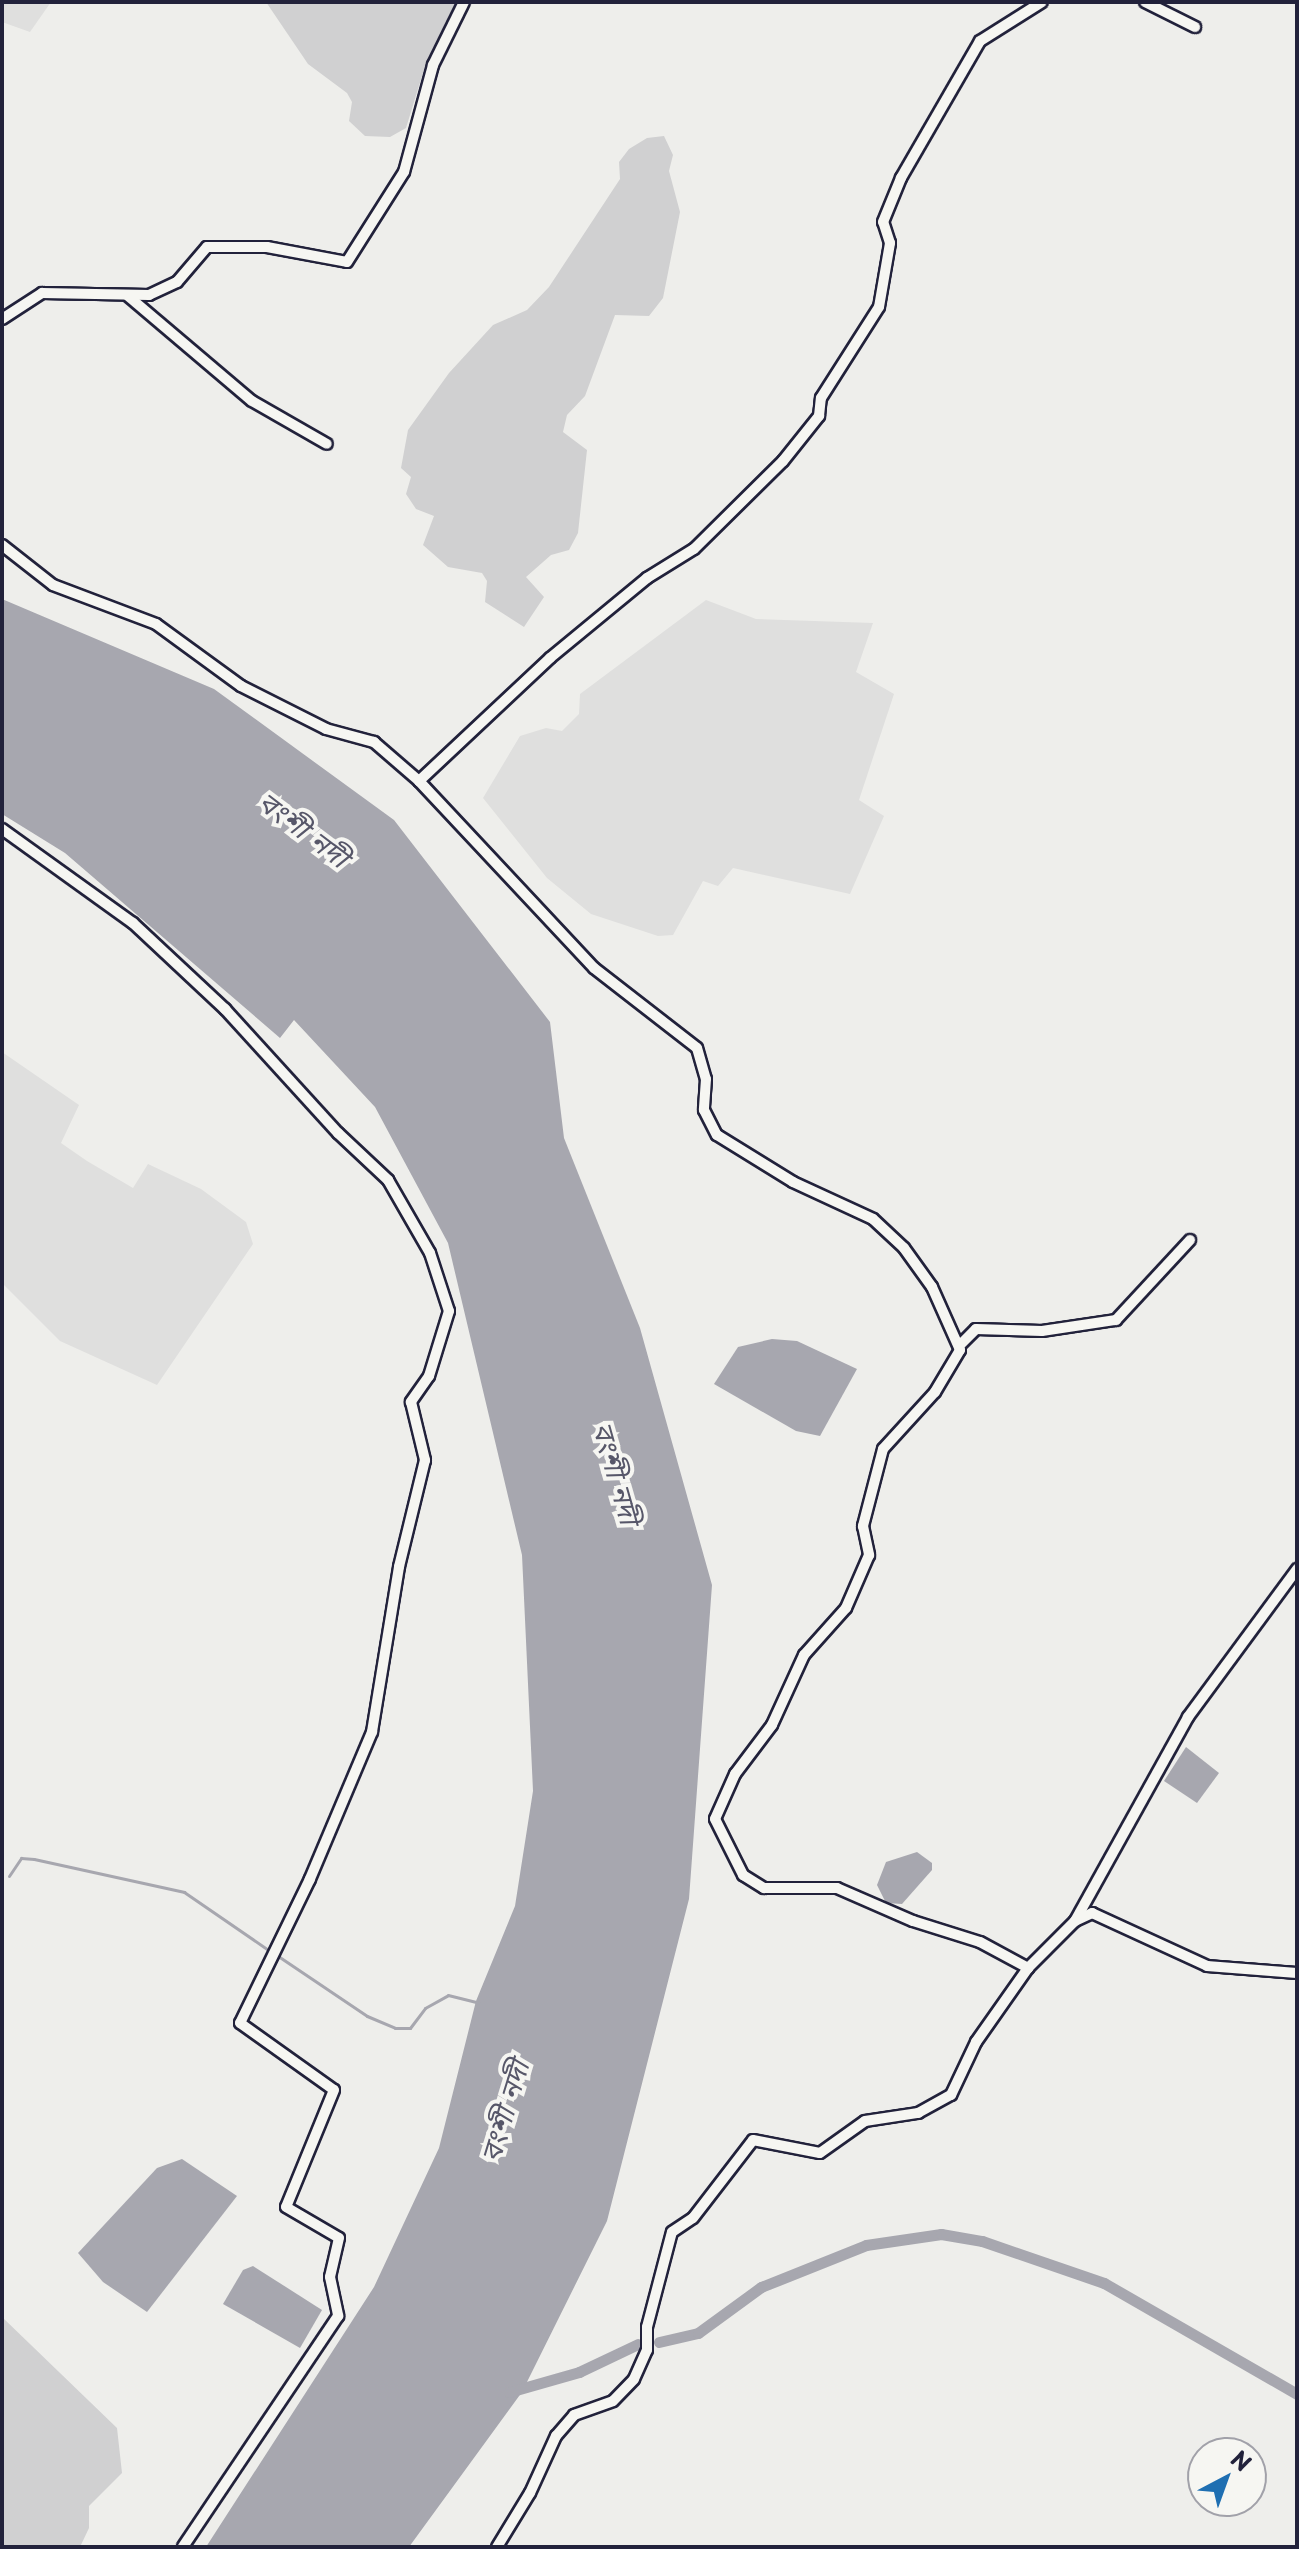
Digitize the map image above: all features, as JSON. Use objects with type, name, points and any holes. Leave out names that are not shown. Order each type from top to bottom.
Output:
[{"type":"street","points":[[2,319],[42,293],[149,295],[177,282],[207,247],[267,247],[347,262],[404,172],[433,65],[464,2]]},
{"type":"street","points":[[419,781],[550,658],[647,578],[694,549],[783,461],[819,416],[821,398],[879,307],[890,243],[883,222],[901,178],[980,41],[1042,2]]},
{"type":"street","points":[[1145,2],[1195,27]]},
{"type":"street","points":[[128,296],[252,401],[327,444]]},
{"type":"street","points":[[2,545],[53,585],[156,624],[241,686],[326,729],[374,742],[419,781],[594,968],[697,1048],[706,1079],[704,1110],[717,1135],[782,1176],[861,1212],[888,1231],[932,1287],[961,1344]]},
{"type":"street","points":[[2,829],[133,923],[225,1009],[338,1133],[388,1180],[430,1253],[449,1311],[429,1376],[411,1402],[425,1460],[399,1567],[372,1732],[333,1828],[240,2023],[334,2090],[286,2207],[339,2238],[330,2277],[338,2316],[287,2400],[183,2547]]},
{"type":"street","points":[[1028,1968],[980,1942],[913,1921],[837,1888],[764,1888],[743,1875],[715,1819],[735,1774],[772,1725],[804,1655],[846,1608],[869,1555],[863,1526],[883,1449],[935,1392],[961,1344],[976,1329],[1042,1331],[1116,1320],[1190,1240]]},
{"type":"street","points":[[497,2547],[530,2493],[556,2436],[574,2415],[613,2401],[634,2379],[647,2350],[647,2327],[672,2232],[693,2218],[746,2146],[753,2140],[820,2153],[865,2121],[918,2113],[951,2095],[976,2042],[1028,1968],[1075,1921],[1188,1717],[1297,1569]]},
{"type":"street","points":[[1075,1921],[1092,1913],[1207,1966],[1297,1973]]},
{"type":"shaded area","points":[[2,2],[51,2],[30,32],[2,22]]},
{"type":"shaded area","points":[[266,2],[456,2],[426,63],[406,128],[390,137],[365,136],[349,121],[352,102],[347,93],[308,64]]},
{"type":"shaded area","points":[[664,136],[673,155],[669,171],[680,212],[663,298],[649,316],[615,315],[585,396],[567,415],[563,432],[587,450],[578,533],[569,550],[551,555],[526,577],[544,597],[524,627],[485,602],[487,581],[482,573],[448,567],[423,545],[434,516],[416,509],[406,494],[411,477],[401,468],[408,430],[449,373],[493,325],[527,310],[549,287],[620,179],[619,162],[629,149],[647,138]]},
{"type":"shaded area","points":[[706,600],[756,619],[873,623],[856,672],[894,694],[859,800],[884,816],[850,894],[733,868],[718,886],[703,881],[673,935],[658,936],[591,914],[547,878],[483,798],[520,736],[546,728],[562,731],[579,714],[580,694]]},
{"type":"shaded area","points":[[2,1052],[79,1105],[61,1143],[133,1188],[148,1164],[201,1189],[246,1222],[253,1244],[157,1385],[60,1341],[2,1283]]},
{"type":"shaded area","points":[[2,2317],[117,2428],[122,2473],[89,2506],[89,2528],[80,2547],[2,2547]]},
{"type":"water","name":"বংশী নদী","points":[[2,599],[214,689],[394,820],[550,1022],[564,1138],[640,1328],[712,1585],[689,1899],[607,2221],[522,2392],[409,2547],[206,2547],[374,2287],[439,2148],[476,2001],[515,1906],[533,1791],[522,1555],[448,1243],[375,1107],[294,1020],[280,1038],[65,853],[2,814]]},
{"type":"water","points":[[772,1339],[797,1341],[857,1369],[820,1436],[796,1431],[714,1384],[738,1347]]},
{"type":"water","points":[[1186,1747],[1219,1773],[1197,1803],[1164,1781]]},
{"type":"water","points":[[917,1852],[932,1863],[932,1870],[902,1904],[886,1903],[877,1885],[886,1862]]},
{"type":"water","points":[[182,2159],[237,2196],[147,2312],[103,2282],[78,2253],[157,2168]]},
{"type":"water","points":[[253,2266],[322,2310],[300,2348],[223,2304],[243,2270]]},
{"type":"waterway","points":[[9,1876],[21,1858],[34,1859],[184,1892],[270,1951]]},
{"type":"waterway","points":[[278,1956],[367,2016],[395,2028],[410,2028],[425,2008],[448,1995],[479,2003]]},
{"type":"waterway","points":[[659,2342],[698,2333],[761,2287],[866,2245],[941,2234],[982,2241],[1104,2283],[1297,2394]]},
{"type":"waterway","points":[[509,2392],[579,2372],[638,2344]]}]
